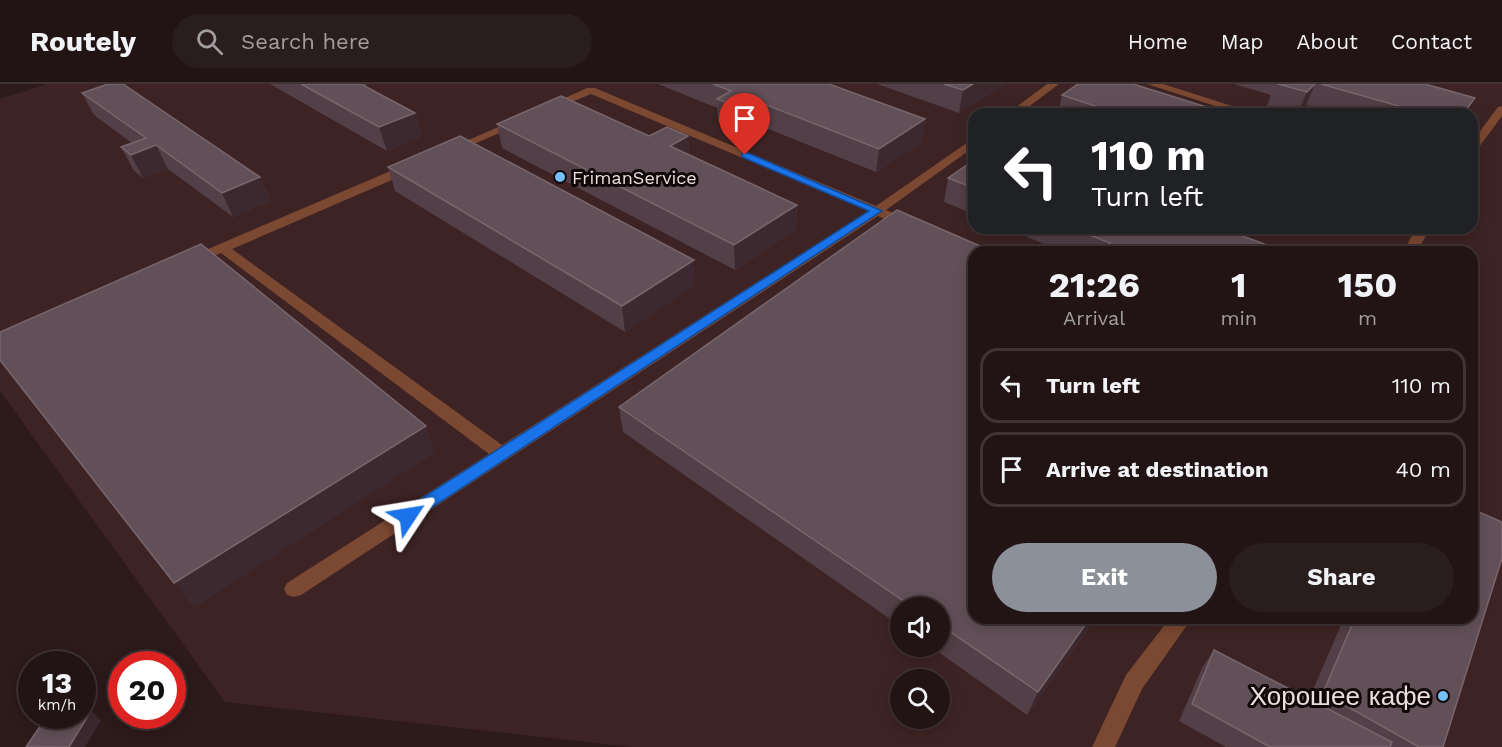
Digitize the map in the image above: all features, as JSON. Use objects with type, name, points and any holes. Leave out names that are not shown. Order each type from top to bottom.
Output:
[{"type":"lane","points":[[1020,108],[1054,84]]},
{"type":"lane","points":[[1152,84],[1232,108]]},
{"type":"lane","points":[[180,267],[596,87],[921,229]]},
{"type":"lane","points":[[1478,141],[1502,109]]},
{"type":"lane","points":[[294,589],[877,211],[968,145]]},
{"type":"lane","points":[[223,248],[502,454]]},
{"type":"lane","points":[[1103,747],[1134,682],[1178,624]]},
{"type":"shaded area","points":[[47,84],[1502,84],[1502,747],[632,747],[225,702],[0,391],[0,99]]},
{"type":"building","points":[[108,84],[123,84],[260,177],[222,193],[156,145],[131,155],[121,147],[146,138],[82,93]]},
{"type":"building","points":[[301,84],[361,84],[415,113],[379,127]]},
{"type":"building","points":[[713,84],[829,84],[925,119],[879,149],[751,99],[737,107],[717,99],[731,91]]},
{"type":"building","points":[[944,84],[973,84],[963,90]]},
{"type":"building","points":[[1078,84],[1133,84],[1210,108],[1101,108],[1062,95]]},
{"type":"building","points":[[1278,84],[1315,84],[1307,92]]},
{"type":"building","points":[[1321,84],[1425,84],[1475,98],[1468,108],[1406,108]]},
{"type":"building","points":[[561,96],[649,136],[667,127],[688,136],[670,146],[797,205],[734,245],[497,124]]},
{"type":"building","points":[[460,136],[694,260],[622,306],[388,167]]},
{"type":"building","points":[[968,164],[968,186],[948,178]]},
{"type":"building","points":[[897,210],[980,246],[968,246],[968,624],[1086,624],[1038,692],[950,632],[950,597],[898,597],[619,407]]},
{"type":"building","points":[[1087,234],[1237,234],[1270,246],[1107,246],[1110,243]]},
{"type":"building","points":[[201,244],[426,426],[174,583],[0,360],[0,332]]},
{"type":"building","points":[[1478,512],[1502,522],[1502,558],[1443,747],[1419,747],[1323,693],[1352,624],[1478,624]]},
{"type":"building","points":[[1214,650],[1392,742],[1390,747],[1270,747],[1192,704]]},
{"type":"building","points":[[38,729],[80,729],[69,747],[26,747]]},
{"type":"place","name":"FrimanService","points":[[560,177]]},
{"type":"place","name":"Хорошее кафе","points":[[1443,696]]},
{"type":"route","points":[[408,516],[877,211],[745,155]]}]
